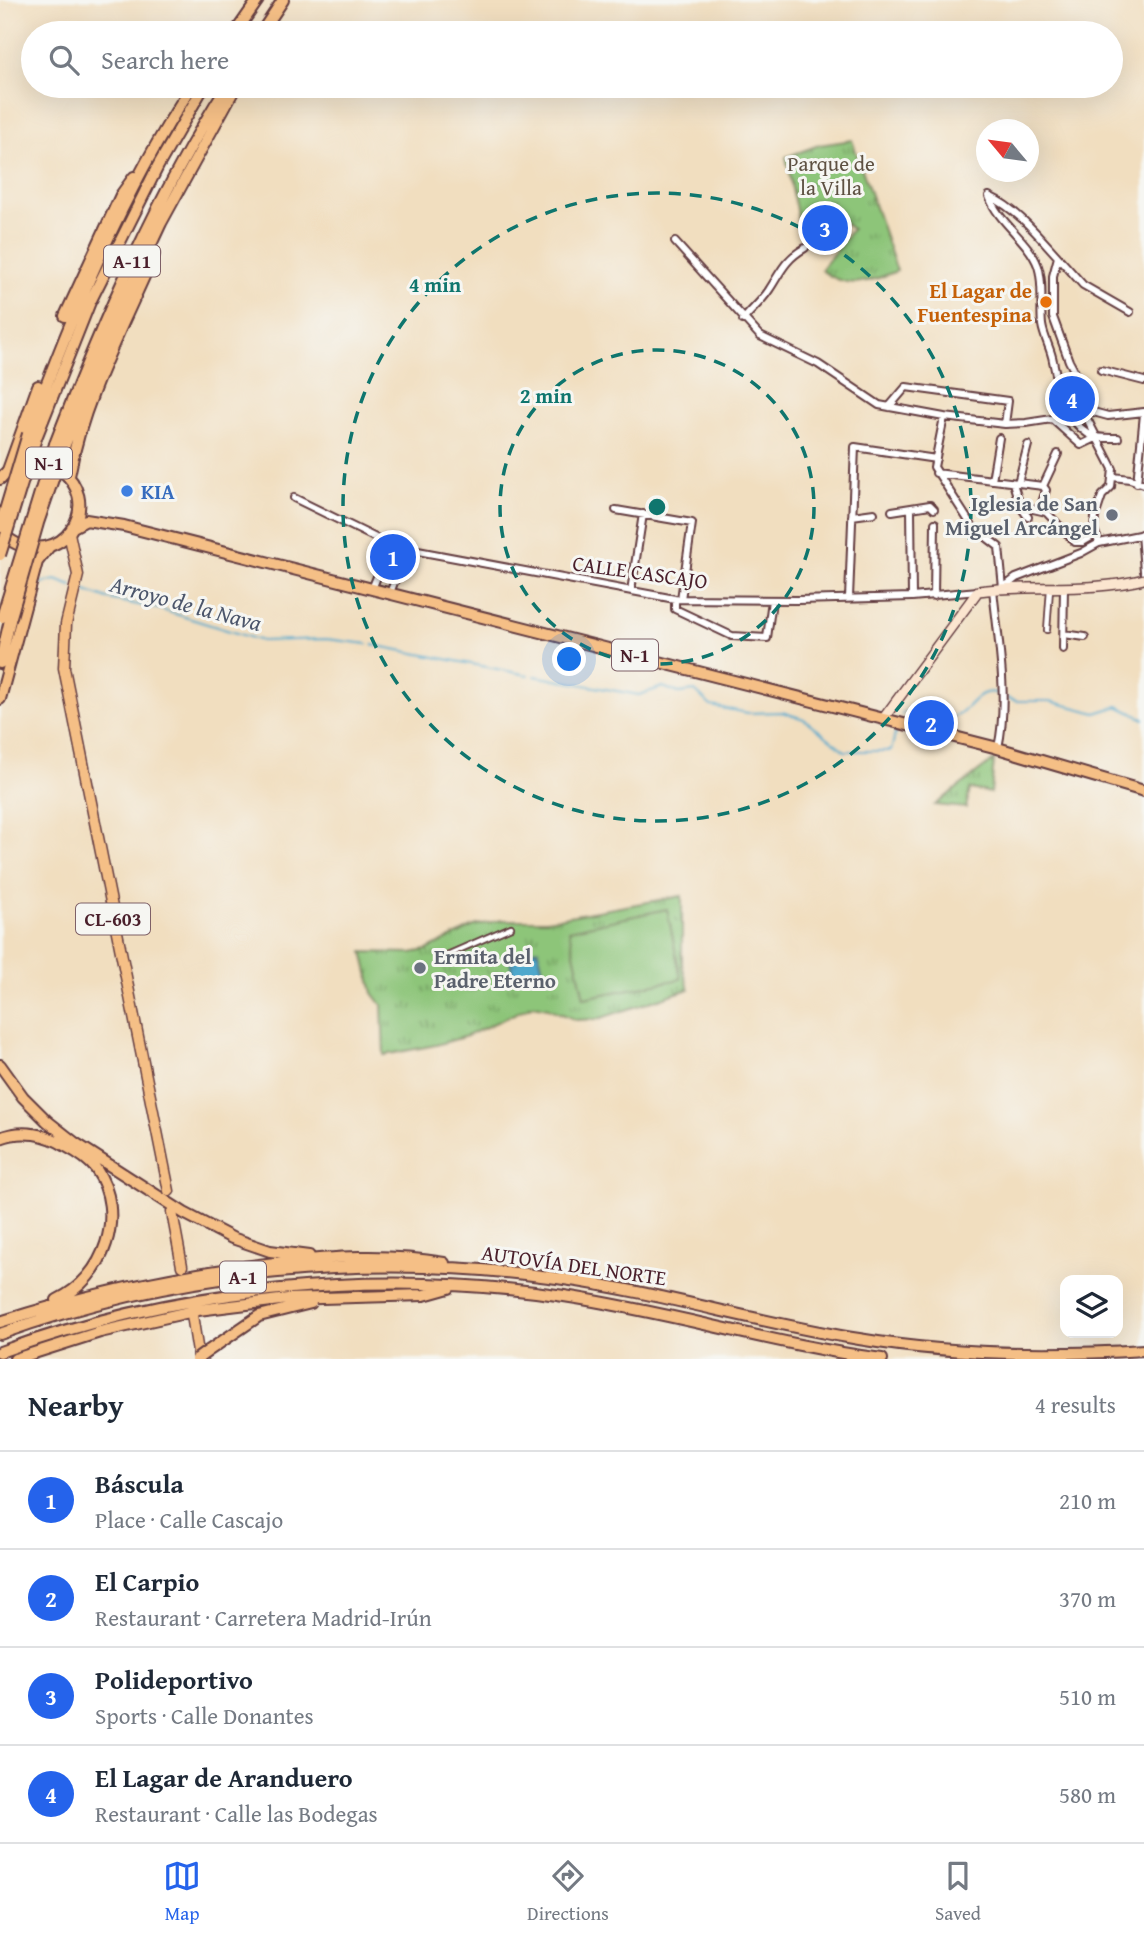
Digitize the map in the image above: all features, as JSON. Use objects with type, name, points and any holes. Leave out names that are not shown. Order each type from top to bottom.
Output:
[{"type":"highway","points":[[244,21],[258,0]]},
{"type":"highway","points":[[269,21],[283,0]]},
{"type":"highway","points":[[51,545],[34,549],[20,546],[7,539],[0,529],[58,351],[87,283],[148,162],[185,98]]},
{"type":"highway","name":"A-11","points":[[0,555],[32,436],[90,302],[153,176],[197,98]]},
{"type":"highway","name":"A-11","points":[[4,620],[59,445],[99,331],[155,214],[219,98]]},
{"type":"highway","points":[[59,445],[167,212],[229,98]]},
{"type":"highway","points":[[2,476],[79,283],[121,195],[148,162]]},
{"type":"highway","points":[[69,476],[90,401],[156,249],[167,212]]},
{"type":"highway","name":"N-1","points":[[2,476],[20,464],[33,461],[46,462],[59,468],[69,476],[74,485],[79,505],[71,530]]},
{"type":"highway","name":"N-1","points":[[79,505],[88,513],[107,522]]},
{"type":"highway","name":"N-1","points":[[51,545],[86,520],[107,522],[998,748],[1144,791]]},
{"type":"highway","points":[[0,699],[37,562],[51,545]]},
{"type":"highway","points":[[0,663],[4,620]]},
{"type":"highway","points":[[0,1065],[23,1097],[47,1121],[94,1155],[204,1225],[270,1251],[325,1258]]},
{"type":"highway","points":[[0,1138],[31,1133],[55,1139],[78,1153],[95,1168],[107,1192],[111,1226],[102,1255],[88,1279],[66,1296],[33,1312]]},
{"type":"highway","points":[[0,1322],[159,1279],[214,1270],[325,1258],[415,1258],[479,1269]]},
{"type":"highway","name":"AUTOVÍA DEL NORTE","points":[[0,1334],[52,1317],[144,1293],[304,1270],[384,1267],[479,1269],[618,1288],[812,1330],[902,1345],[1019,1354],[1144,1350]]},
{"type":"highway","name":"AUTOVÍA DEL NORTE","points":[[0,1352],[122,1316],[236,1295],[334,1285],[418,1283],[567,1297],[796,1345],[882,1359]]},
{"type":"highway","points":[[15,1359],[100,1332],[198,1310],[288,1299],[424,1295],[458,1286]]},
{"type":"highway","points":[[201,1356],[258,1315],[319,1301],[362,1295]]},
{"type":"main road","name":"CL-603","points":[[71,530],[78,575],[64,645],[66,679],[169,1191]]},
{"type":"main road","points":[[51,545],[66,548],[75,558]]},
{"type":"main road","name":"CALLE CASCAJO","points":[[978,591],[1139,580]]},
{"type":"main road","points":[[883,719],[978,591]]},
{"type":"main road","points":[[172,1212],[182,1266]]},
{"type":"main road","points":[[192,1315],[201,1356]]},
{"type":"street","points":[[1118,438],[1098,437],[1087,433],[1073,419],[1062,401],[1053,358],[1042,326],[1038,266],[1018,236],[993,209],[989,196],[1000,201],[1015,214],[1083,285],[1130,312]]},
{"type":"street","points":[[675,242],[743,320],[766,341],[818,364],[872,401],[944,417],[1004,424],[1052,419],[1081,445],[1098,437]]},
{"type":"street","points":[[743,320],[769,291],[777,274],[805,247]]},
{"type":"street","points":[[1058,257],[1053,276],[1053,317],[1077,376],[1082,409],[1109,460],[1113,477],[1111,487],[1101,499],[1095,517],[1095,535],[1099,543]]},
{"type":"street","points":[[1101,370],[1144,381]]},
{"type":"street","points":[[890,407],[906,387],[1008,401],[1004,424]]},
{"type":"street","points":[[900,393],[905,410]]},
{"type":"street","points":[[1082,409],[1108,416],[1144,413],[1138,474],[1140,484]]},
{"type":"street","points":[[944,417],[934,467],[936,473],[972,526],[999,547],[998,589],[1003,698],[1002,730],[998,748]]},
{"type":"street","points":[[992,480],[999,438]]},
{"type":"street","points":[[1028,445],[1016,483],[1020,506],[1028,517]]},
{"type":"street","points":[[849,598],[855,447],[936,459]]},
{"type":"street","points":[[1043,486],[1058,454]]},
{"type":"street","points":[[936,473],[1043,486]]},
{"type":"street","points":[[1113,477],[1130,479],[1140,484]]},
{"type":"street","points":[[1041,509],[1046,489],[1043,486]]},
{"type":"street","name":"CALLE CASCAJO","points":[[294,498],[390,545],[678,599],[912,597],[978,591]]},
{"type":"street","points":[[892,510],[930,505],[934,509]]},
{"type":"street","points":[[1020,506],[1046,512],[1075,541],[1083,542],[1095,535]]},
{"type":"street","points":[[911,508],[912,597]]},
{"type":"street","points":[[617,510],[692,523],[675,608],[732,636],[767,638],[772,600]]},
{"type":"street","points":[[852,516],[874,513]]},
{"type":"street","points":[[631,591],[643,514]]},
{"type":"street","points":[[934,596],[935,523]]},
{"type":"street","points":[[998,589],[1016,578],[1081,553],[1099,543],[1142,534],[1144,571]]},
{"type":"street","points":[[372,589],[390,545]]},
{"type":"street","points":[[390,593],[407,549]]},
{"type":"street","points":[[1047,630],[1050,587]]},
{"type":"street","points":[[1063,649],[1065,587]]},
{"type":"street","points":[[1064,634],[1085,637]]},
{"type":"street","points":[[438,959],[511,926]]},
{"type":"green space","name":"Parque de la Villa","points":[[852,140],[897,271],[859,282],[840,281],[821,270],[852,229],[817,203],[799,226],[786,157],[819,145]]},
{"type":"green space","points":[[994,760],[991,793],[970,789],[966,808],[935,805]]},
{"type":"green space","points":[[682,896],[682,965],[689,989],[598,1019],[576,1020],[548,1008],[533,1005],[467,1036],[384,1055],[382,1005],[373,993],[363,952],[411,953],[427,950],[474,926],[502,920],[547,920]]},
{"type":"green space","points":[[667,909],[681,979],[584,998],[569,930]]},
{"type":"water","points":[[538,949],[543,970],[513,976],[509,955]]},
{"type":"waterway","name":"Arroyo de la Nava","points":[[37,584],[56,580],[72,586]]},
{"type":"waterway","name":"Arroyo de la Nava","points":[[80,589],[108,599],[159,609],[262,641],[326,639],[368,644]]},
{"type":"waterway","name":"Arroyo de la Nava","points":[[373,645],[528,675]]},
{"type":"waterway","name":"Arroyo de la Nava","points":[[535,676],[639,695],[663,687],[679,693],[695,691],[711,706],[748,713],[782,712],[804,719],[845,751],[891,751],[896,730]]},
{"type":"waterway","name":"Arroyo de la Nava","points":[[902,714],[908,710],[921,709],[939,717],[951,718],[984,693],[999,694]]},
{"type":"waterway","name":"Arroyo de la Nava","points":[[1007,698],[1017,701],[1050,701],[1096,713],[1118,706],[1144,719]]},
{"type":"place","name":"Polideportivo","points":[[825,228]]},
{"type":"place","name":"El Lagar de Fuentespina","points":[[1046,302]]},
{"type":"place","name":"El Lagar de Aranduero","points":[[1072,399]]},
{"type":"place","name":"KIA","points":[[127,491]]},
{"type":"place","name":"Iglesia de San Miguel Arcángel","points":[[1112,515]]},
{"type":"place","name":"Báscula","points":[[393,557]]},
{"type":"place","name":"El Carpio","points":[[931,723]]},
{"type":"place","name":"Ermita del Padre Eterno","points":[[420,968]]}]
